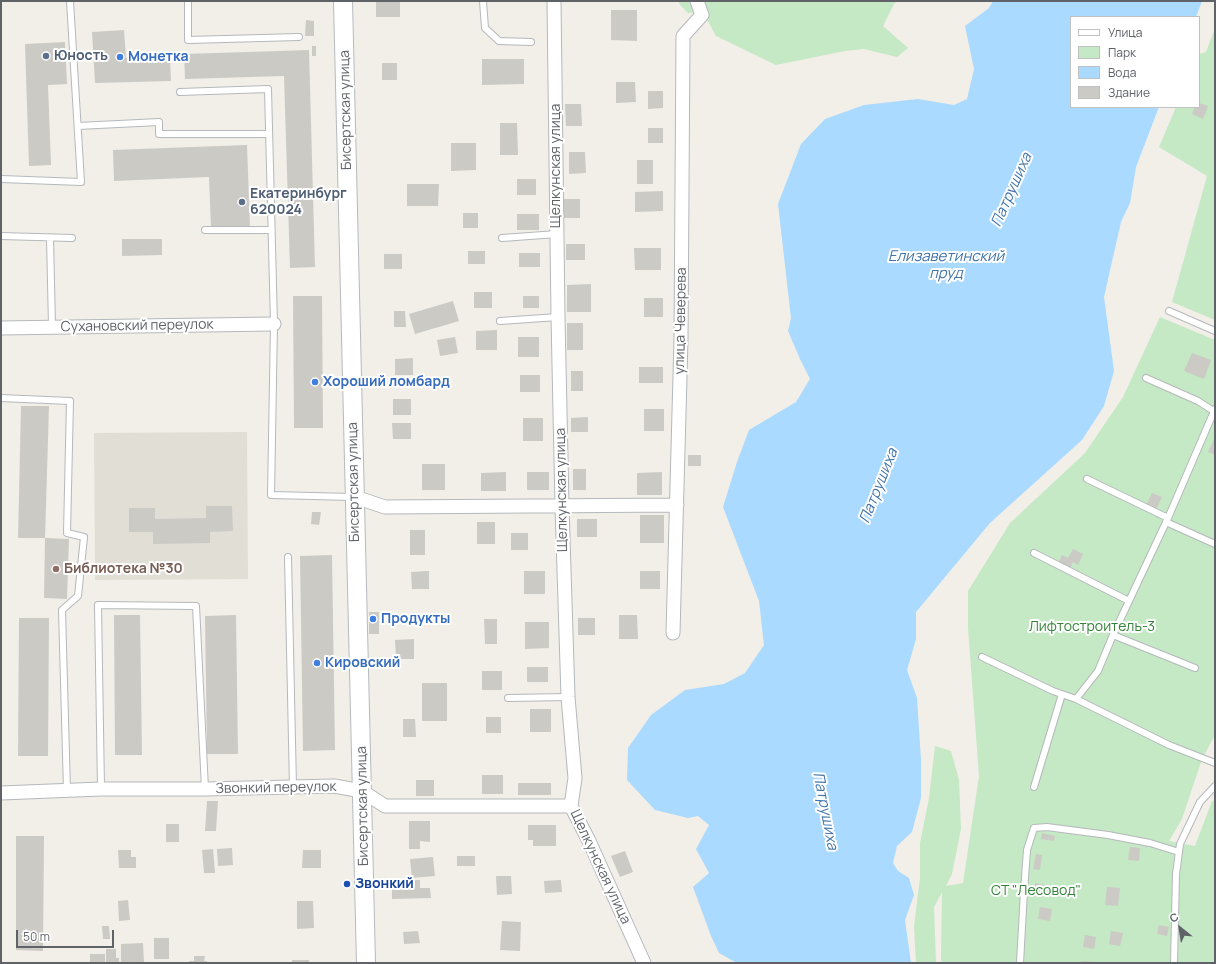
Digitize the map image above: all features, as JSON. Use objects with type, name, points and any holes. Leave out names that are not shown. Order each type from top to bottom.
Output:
[{"type":"main road","name":"Бисертская улица","points":[[343,1],[366,963]]},
{"type":"street","name":"Щелкунская улица","points":[[554,1],[556,234],[562,506],[568,697],[574,778],[571,806],[589,841],[644,963]]},
{"type":"street","name":"улица Чеверева","points":[[674,634],[681,339],[683,36],[702,15],[697,1]]},
{"type":"street","name":"Сухановский переулок","points":[[1,328],[274,324]]},
{"type":"street","points":[[355,497],[386,507],[677,505]]},
{"type":"street","name":"Звонкий переулок","points":[[1,793],[102,789],[205,789],[334,786],[362,791],[385,806],[571,806]]},
{"type":"lane","points":[[1,179],[81,182],[70,1]]},
{"type":"lane","points":[[188,1],[188,40],[299,37]]},
{"type":"lane","points":[[483,1],[485,28],[499,41],[531,42]]},
{"type":"lane","points":[[180,92],[268,89],[274,324],[271,495],[355,497]]},
{"type":"lane","points":[[78,126],[158,122],[159,134],[269,134]]},
{"type":"lane","points":[[205,230],[271,230]]},
{"type":"lane","points":[[502,238],[556,234]]},
{"type":"lane","points":[[1,236],[72,238]]},
{"type":"lane","points":[[50,238],[52,327]]},
{"type":"lane","points":[[1169,311],[1215,331]]},
{"type":"lane","points":[[500,321],[558,318]]},
{"type":"lane","points":[[1076,699],[1098,671],[1215,410],[1146,378]]},
{"type":"lane","points":[[1,398],[70,401],[67,533],[84,537],[78,596],[62,610],[67,790]]},
{"type":"lane","points":[[1087,479],[1215,544]]},
{"type":"lane","points":[[1034,553],[1129,601]]},
{"type":"lane","points":[[288,557],[293,787]]},
{"type":"lane","points":[[102,789],[98,605],[196,606],[205,789]]},
{"type":"lane","points":[[1113,635],[1195,668]]},
{"type":"lane","points":[[982,657],[1076,699],[1169,745],[1215,763]]},
{"type":"lane","points":[[1034,787],[1062,694]]},
{"type":"lane","points":[[508,698],[568,697]]},
{"type":"lane","points":[[1174,963],[1176,874],[1180,844],[1200,802],[1215,786]]},
{"type":"lane","points":[[1020,963],[1028,850],[1034,828],[1047,827],[1108,836],[1150,843],[1179,852]]},
{"type":"shaded area","points":[[247,432],[248,579],[95,580],[94,433]]},
{"type":"green space","points":[[678,1],[898,1],[894,4],[883,26],[908,48],[897,57],[864,49],[845,51],[776,65],[716,36],[703,12],[688,13]]},
{"type":"green space","points":[[1215,28],[1215,320],[1172,302],[1207,176],[1159,147],[1176,108],[1200,108],[1200,54],[1206,52]]},
{"type":"green space","name":"Лифтостроитель-3","points":[[1160,317],[1215,340],[1215,735],[1202,759],[1182,819],[1169,841],[1195,846],[1212,801],[1215,800],[1215,963],[942,963],[942,892],[934,907],[936,963],[916,963],[914,926],[920,878],[920,843],[929,798],[935,746],[951,751],[959,780],[961,829],[952,874],[946,886],[963,883],[979,776],[968,628],[968,591],[1010,523],[1085,453],[1123,397]]},
{"type":"water","name":"Елизаветинский пруд","points":[[993,1],[1202,1],[1196,16],[1070,16],[1070,108],[1159,108],[1136,167],[1130,203],[1121,222],[1104,297],[1114,371],[1104,406],[1082,440],[990,523],[916,612],[916,639],[907,670],[917,698],[921,760],[921,798],[912,832],[897,846],[893,863],[898,871],[909,878],[914,895],[905,920],[911,963],[735,962],[719,953],[711,936],[693,887],[709,873],[696,849],[709,825],[698,816],[688,818],[655,810],[627,780],[628,748],[651,715],[685,690],[724,684],[745,673],[764,645],[759,601],[723,507],[749,430],[796,402],[810,379],[788,331],[791,318],[778,204],[801,144],[825,119],[864,105],[918,99],[954,105],[967,99],[974,69],[965,26],[989,8]]},
{"type":"building","points":[[376,1],[400,1],[400,17],[376,17]]},
{"type":"building","points":[[611,10],[637,10],[637,41],[611,40]]},
{"type":"building","points":[[306,20],[314,21],[314,36],[305,36]]},
{"type":"building","points":[[124,30],[126,58],[170,57],[171,81],[95,83],[92,32]]},
{"type":"building","points":[[65,42],[67,84],[48,85],[51,165],[29,166],[25,44]]},
{"type":"building","points":[[312,46],[316,46],[316,56],[312,56]]},
{"type":"building","points":[[309,50],[315,267],[290,268],[284,76],[185,79],[184,54]]},
{"type":"building","points":[[482,59],[524,59],[524,84],[482,85]]},
{"type":"building","points":[[382,63],[397,63],[397,80],[382,80]]},
{"type":"building","points":[[616,82],[635,82],[636,102],[616,103]]},
{"type":"building","points":[[648,91],[663,91],[663,108],[648,109]]},
{"type":"building","points":[[1200,103],[1208,106],[1203,119],[1192,114],[1195,108],[1200,108]]},
{"type":"building","points":[[565,104],[581,104],[582,126],[566,126]]},
{"type":"building","points":[[500,123],[517,123],[518,155],[500,155]]},
{"type":"building","points":[[648,128],[663,128],[663,143],[648,143]]},
{"type":"building","points":[[451,143],[476,143],[476,170],[451,171]]},
{"type":"building","points":[[247,145],[250,227],[211,228],[209,177],[114,181],[113,150]]},
{"type":"building","points":[[569,152],[585,152],[586,173],[569,174]]},
{"type":"building","points":[[637,160],[653,160],[653,184],[637,184]]},
{"type":"building","points":[[517,179],[536,179],[536,195],[517,195]]},
{"type":"building","points":[[407,184],[439,184],[438,206],[407,206]]},
{"type":"building","points":[[663,191],[663,211],[635,212],[635,192]]},
{"type":"building","points":[[563,199],[580,199],[580,218],[563,218]]},
{"type":"building","points":[[463,213],[478,213],[478,228],[463,228]]},
{"type":"building","points":[[517,214],[539,214],[539,230],[517,230]]},
{"type":"building","points":[[122,239],[162,239],[162,255],[122,256]]},
{"type":"building","points":[[566,244],[585,244],[585,260],[566,260]]},
{"type":"building","points":[[634,248],[661,248],[661,270],[635,270]]},
{"type":"building","points":[[468,251],[485,251],[485,264],[468,264]]},
{"type":"building","points":[[519,253],[540,253],[540,267],[519,267]]},
{"type":"building","points":[[384,254],[402,254],[402,269],[384,269]]},
{"type":"building","points":[[591,284],[591,312],[567,312],[567,285]]},
{"type":"building","points":[[474,292],[492,292],[492,308],[474,308]]},
{"type":"building","points":[[293,296],[322,296],[323,428],[294,428]]},
{"type":"building","points":[[523,296],[539,296],[539,308],[523,308]]},
{"type":"building","points":[[644,298],[663,298],[663,317],[644,317]]},
{"type":"building","points":[[453,301],[459,321],[415,334],[409,314]]},
{"type":"building","points":[[394,311],[405,311],[406,327],[394,327]]},
{"type":"building","points":[[567,323],[583,323],[583,350],[567,350]]},
{"type":"building","points":[[497,330],[497,350],[476,350],[476,331]]},
{"type":"building","points":[[455,337],[458,353],[440,356],[437,340]]},
{"type":"building","points":[[518,337],[539,337],[539,357],[518,357]]},
{"type":"building","points":[[1192,353],[1211,360],[1204,379],[1184,371]]},
{"type":"building","points":[[413,358],[413,375],[395,375],[395,359]]},
{"type":"building","points":[[639,367],[663,367],[663,383],[639,383]]},
{"type":"building","points":[[571,371],[583,371],[583,391],[571,391]]},
{"type":"building","points":[[520,375],[540,375],[540,392],[520,392]]},
{"type":"building","points":[[393,399],[411,399],[411,415],[393,415]]},
{"type":"building","points":[[21,406],[49,406],[45,538],[18,538]]},
{"type":"building","points":[[644,409],[664,409],[664,431],[644,431]]},
{"type":"building","points":[[588,417],[588,432],[571,432],[571,418]]},
{"type":"building","points":[[523,418],[543,418],[543,441],[523,441]]},
{"type":"building","points":[[392,423],[411,423],[411,439],[393,439]]},
{"type":"building","points":[[1215,437],[1215,455],[1208,452]]},
{"type":"building","points":[[688,455],[701,455],[701,466],[688,466]]},
{"type":"building","points":[[422,464],[445,464],[445,490],[422,490]]},
{"type":"building","points":[[573,469],[586,469],[586,490],[573,490]]},
{"type":"building","points":[[506,472],[506,491],[481,491],[481,473]]},
{"type":"building","points":[[527,472],[549,472],[549,490],[527,490]]},
{"type":"building","points":[[662,472],[662,495],[637,495],[637,473]]},
{"type":"building","points":[[1152,493],[1162,497],[1156,510],[1146,505]]},
{"type":"building","points":[[206,506],[232,506],[233,531],[210,532],[210,543],[153,544],[153,532],[129,532],[129,508],[155,508],[155,519],[206,518]]},
{"type":"building","points":[[312,512],[321,512],[319,525],[311,524]]},
{"type":"building","points":[[640,515],[664,515],[664,543],[640,543]]},
{"type":"building","points":[[577,519],[597,519],[597,537],[577,537]]},
{"type":"building","points":[[477,522],[495,522],[495,544],[477,544]]},
{"type":"building","points":[[410,530],[425,530],[425,555],[410,555]]},
{"type":"building","points":[[511,533],[528,533],[528,550],[511,550]]},
{"type":"building","name":"Библиотека №30","points":[[45,538],[69,539],[67,599],[44,598]]},
{"type":"building","points":[[1073,549],[1083,554],[1078,565],[1073,562],[1070,569],[1058,563],[1062,555],[1068,558]]},
{"type":"building","points":[[332,555],[335,750],[303,751],[300,556]]},
{"type":"building","points":[[429,571],[429,589],[412,589],[411,572]]},
{"type":"building","points":[[524,571],[545,571],[545,594],[524,594]]},
{"type":"building","points":[[640,571],[660,571],[660,589],[640,589]]},
{"type":"building","points":[[369,612],[379,612],[379,634],[369,634]]},
{"type":"building","points":[[114,615],[140,615],[142,755],[115,755]]},
{"type":"building","points":[[236,615],[238,754],[207,754],[205,616]]},
{"type":"building","points":[[619,615],[637,615],[638,639],[619,639]]},
{"type":"building","points":[[19,618],[49,618],[48,756],[18,756]]},
{"type":"building","points":[[578,618],[595,618],[595,635],[578,635]]},
{"type":"building","points":[[484,619],[497,619],[497,644],[485,644]]},
{"type":"building","points":[[525,622],[549,622],[549,648],[525,649]]},
{"type":"building","points":[[414,639],[414,659],[396,659],[395,640]]},
{"type":"building","points":[[527,667],[548,667],[548,682],[527,682]]},
{"type":"building","points":[[482,671],[502,671],[502,690],[482,690]]},
{"type":"building","points":[[422,683],[447,683],[447,721],[422,721]]},
{"type":"building","points":[[530,709],[551,709],[551,732],[530,732]]},
{"type":"building","points":[[486,717],[501,717],[501,733],[486,733]]},
{"type":"building","points":[[403,719],[415,719],[416,737],[403,737]]},
{"type":"building","points":[[482,775],[503,775],[503,794],[482,794]]},
{"type":"building","points":[[416,780],[434,780],[434,796],[416,796]]},
{"type":"building","points":[[518,783],[551,783],[551,795],[518,795]]},
{"type":"building","points":[[207,801],[218,801],[216,831],[205,831]]},
{"type":"building","points":[[409,821],[430,821],[430,842],[420,841],[420,849],[409,849]]},
{"type":"building","points":[[166,824],[179,824],[179,842],[166,842]]},
{"type":"building","points":[[528,825],[556,825],[556,846],[533,846],[533,840],[528,840]]},
{"type":"building","points":[[1042,833],[1055,836],[1054,841],[1041,839]]},
{"type":"building","points":[[16,836],[44,836],[43,951],[16,950]]},
{"type":"building","points":[[1130,847],[1140,848],[1139,861],[1128,860]]},
{"type":"building","points":[[232,848],[233,865],[218,866],[217,849]]},
{"type":"building","points":[[213,849],[215,873],[204,873],[202,850]]},
{"type":"building","points":[[118,850],[131,850],[131,857],[136,857],[136,868],[119,868]]},
{"type":"building","points":[[303,850],[321,850],[321,868],[302,868]]},
{"type":"building","points":[[625,851],[633,872],[620,877],[611,856]]},
{"type":"building","points":[[1036,854],[1042,855],[1040,870],[1033,869]]},
{"type":"building","points":[[457,856],[475,856],[475,866],[457,866]]},
{"type":"building","points":[[433,857],[435,876],[412,878],[410,859]]},
{"type":"building","points":[[496,876],[511,876],[512,894],[497,895]]},
{"type":"building","points":[[420,880],[420,888],[430,888],[431,898],[392,899],[392,881]]},
{"type":"building","points":[[561,880],[562,892],[545,893],[544,881]]},
{"type":"building","points":[[1035,883],[1050,886],[1049,894],[1034,891]]},
{"type":"building","points":[[1107,887],[1120,888],[1118,906],[1105,905]]},
{"type":"building","points":[[128,900],[130,920],[119,921],[118,901]]},
{"type":"building","points":[[297,901],[313,901],[314,928],[297,929]]},
{"type":"building","points":[[1040,907],[1052,909],[1050,921],[1038,919]]},
{"type":"building","points":[[502,921],[521,922],[520,951],[500,950]]},
{"type":"building","points":[[1159,925],[1169,927],[1167,936],[1157,934]]},
{"type":"building","points":[[102,926],[109,926],[110,939],[103,939]]},
{"type":"building","points":[[418,931],[420,943],[404,944],[403,932]]},
{"type":"building","points":[[1111,931],[1123,933],[1120,946],[1109,944]]},
{"type":"building","points":[[1085,935],[1096,937],[1094,949],[1083,947]]},
{"type":"building","points":[[154,938],[169,938],[169,959],[154,959]]},
{"type":"building","points":[[143,943],[144,963],[121,963],[121,944]]},
{"type":"building","points":[[106,949],[116,949],[116,958],[119,958],[119,963],[106,963]]},
{"type":"building","points":[[90,954],[105,954],[105,963],[90,963]]},
{"type":"building","points":[[194,956],[205,956],[204,961],[207,961],[207,963],[189,963],[189,961],[194,961]]},
{"type":"building","points":[[292,960],[309,960],[309,963],[292,963]]},
{"type":"building","points":[[1082,961],[1095,962],[1095,963],[1082,963]]},
{"type":"place","name":"Юность","points":[[46,56]]},
{"type":"place","name":"Монетка","points":[[120,57]]},
{"type":"place","name":"Екатеринбург 620024","points":[[242,202]]},
{"type":"place","name":"Хороший ломбард","points":[[315,382]]},
{"type":"place","name":"Библиотека №30","points":[[56,569]]},
{"type":"place","name":"Продукты","points":[[373,619]]},
{"type":"place","name":"Кировский","points":[[317,663]]},
{"type":"place","name":"Звонкий","points":[[347,884]]},
{"type":"water label","name":"Патрушиха","points":[[1012,190]]},
{"type":"water label","name":"Патрушиха","points":[[879,486]]},
{"type":"water label","name":"Патрушиха","points":[[825,811]]},
{"type":"park label","name":"СТ \"Лесовод\"","points":[[1036,891]]}]
